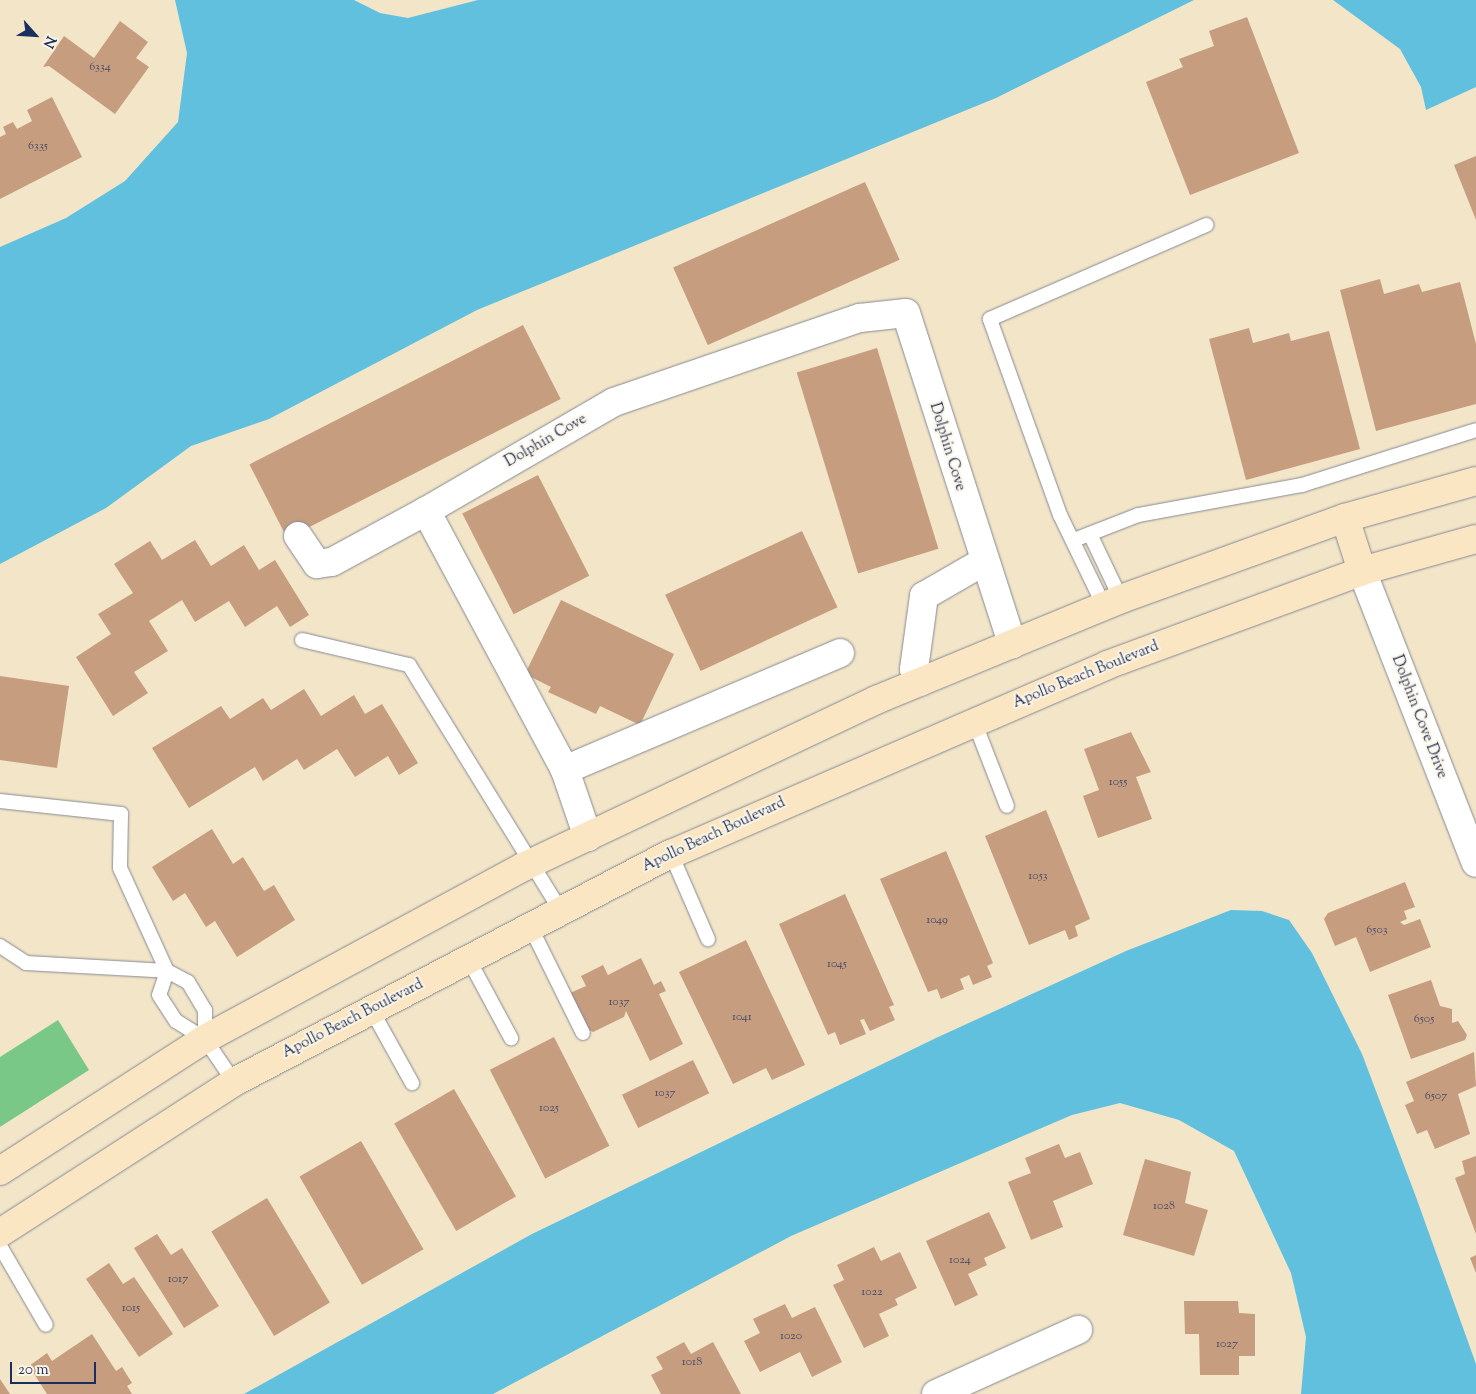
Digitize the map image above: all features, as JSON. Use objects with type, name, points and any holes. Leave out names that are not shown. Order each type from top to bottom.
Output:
[{"type":"main road","points":[[0,1171],[204,1039],[531,864],[588,837],[920,682],[1112,603],[1345,518],[1476,481]]},
{"type":"main road","points":[[1345,518],[1362,571]]},
{"type":"main road","name":"Apollo Beach Boulevard","points":[[0,1233],[234,1082],[671,854],[1107,665],[1362,571],[1476,539]]},
{"type":"street","name":"Dolphin Cove","points":[[426,511],[614,402],[860,318],[906,313],[981,556],[1012,644]]},
{"type":"street","points":[[298,536],[317,564],[332,562],[426,511],[565,770],[588,837]]},
{"type":"street","points":[[920,682],[914,669],[924,596],[981,556]]},
{"type":"street","name":"Dolphin Cove Drive","points":[[1362,571],[1476,863]]},
{"type":"street","points":[[565,770],[840,653]]},
{"type":"street","points":[[936,1394],[1078,1330]]},
{"type":"lane","points":[[1112,603],[1060,515],[990,319],[1206,225]]},
{"type":"lane","points":[[1074,540],[1138,515],[1302,485],[1476,430]]},
{"type":"lane","points":[[1090,534],[1112,603]]},
{"type":"lane","points":[[302,640],[409,664],[560,911]]},
{"type":"lane","points":[[974,722],[1007,806]]},
{"type":"lane","points":[[0,802],[122,814],[120,868],[167,971],[159,994],[176,1021],[204,1039],[234,1082]]},
{"type":"lane","points":[[671,854],[708,939]]},
{"type":"lane","points":[[531,928],[583,1033]]},
{"type":"lane","points":[[0,946],[26,963],[167,971],[188,982],[205,1010],[204,1039]]},
{"type":"lane","points":[[469,960],[511,1038]]},
{"type":"lane","points":[[371,1009],[412,1083]]},
{"type":"lane","points":[[0,1246],[46,1325]]},
{"type":"green space","points":[[58,1020],[89,1070],[0,1127],[0,1057]]},
{"type":"water","points":[[175,0],[354,0],[380,13],[408,18],[478,0],[1194,0],[996,98],[477,310],[269,419],[191,446],[106,508],[0,564],[0,247],[66,218],[125,181],[178,122],[187,53]]},
{"type":"water","points":[[1333,0],[1476,0],[1476,87],[1426,110],[1421,87],[1400,49]]},
{"type":"water","points":[[1231,910],[1262,911],[1289,920],[1312,953],[1362,1054],[1416,1197],[1476,1364],[1476,1394],[1301,1394],[1306,1337],[1291,1273],[1234,1151],[1179,1120],[1120,1103],[1072,1115],[791,1236],[493,1394],[244,1394],[532,1234],[936,1038],[1126,951]]},
{"type":"building","points":[[1247,17],[1299,153],[1190,195],[1146,82],[1183,67],[1179,59],[1214,46],[1209,31]]},
{"type":"building","points":[[120,21],[148,42],[136,58],[149,67],[115,114],[49,66],[43,67],[64,36],[94,58]]},
{"type":"building","points":[[52,97],[82,157],[0,199],[0,137],[6,134],[3,127],[13,122],[17,129],[32,121],[27,110]]},
{"type":"building","points":[[1476,156],[1476,220],[1454,165]]},
{"type":"building","points":[[865,182],[900,260],[708,345],[673,267]]},
{"type":"building","points":[[1380,279],[1384,294],[1419,284],[1422,292],[1460,282],[1476,344],[1476,404],[1376,431],[1340,290]]},
{"type":"building","points":[[523,325],[561,399],[287,538],[249,464]]},
{"type":"building","points":[[1249,328],[1253,343],[1289,333],[1291,341],[1329,331],[1360,449],[1246,480],[1209,339]]},
{"type":"building","points":[[877,348],[938,549],[858,573],[797,373]]},
{"type":"building","points":[[538,475],[589,576],[514,614],[462,514]]},
{"type":"building","points":[[802,531],[837,607],[701,671],[665,595]]},
{"type":"building","points":[[195,540],[211,566],[244,545],[259,570],[275,560],[309,615],[290,627],[277,606],[245,627],[229,601],[195,622],[182,600],[149,621],[168,651],[134,672],[148,693],[113,716],[76,657],[111,634],[98,614],[133,593],[114,564],[150,541],[162,560]]},
{"type":"building","points":[[561,600],[674,654],[640,725],[600,706],[596,714],[548,692],[551,687],[525,674]]},
{"type":"building","points":[[0,676],[69,686],[57,768],[0,760]]},
{"type":"building","points":[[304,689],[321,716],[354,695],[365,714],[382,704],[418,763],[399,775],[388,756],[355,777],[337,749],[304,770],[297,759],[263,781],[255,767],[189,808],[152,748],[221,706],[230,719],[263,698],[271,710]]},
{"type":"building","points":[[1131,732],[1151,772],[1136,777],[1152,819],[1098,838],[1083,796],[1099,790],[1084,749]]},
{"type":"building","points":[[1046,810],[1090,919],[1075,926],[1078,936],[1069,940],[1065,930],[1029,945],[985,836]]},
{"type":"building","points":[[212,829],[233,864],[243,857],[264,891],[274,885],[295,920],[237,957],[215,921],[206,927],[185,893],[173,901],[152,867]]},
{"type":"building","points":[[946,851],[993,963],[987,966],[992,977],[973,985],[969,975],[960,979],[964,989],[941,999],[937,989],[928,992],[880,879]]},
{"type":"building","points":[[1405,882],[1415,907],[1404,911],[1407,919],[1400,922],[1404,925],[1420,919],[1431,947],[1370,972],[1356,937],[1335,946],[1324,919],[1328,913]]},
{"type":"building","points":[[845,894],[894,1005],[889,1007],[895,1020],[870,1031],[864,1019],[860,1020],[866,1034],[840,1045],[835,1032],[828,1035],[779,924]]},
{"type":"building","points":[[746,940],[805,1065],[772,1080],[766,1068],[733,1084],[679,972]]},
{"type":"building","points":[[641,958],[654,985],[661,981],[666,991],[659,994],[683,1044],[650,1061],[626,1011],[624,1017],[593,1032],[587,1029],[570,993],[586,986],[581,976],[603,965],[608,975]]},
{"type":"building","points":[[1431,980],[1440,1006],[1452,1009],[1452,1023],[1458,1021],[1467,1035],[1465,1040],[1411,1059],[1388,995]]},
{"type":"building","points":[[554,1037],[609,1146],[545,1178],[490,1070]]},
{"type":"building","points":[[1474,1052],[1476,1086],[1458,1094],[1470,1134],[1435,1149],[1427,1130],[1417,1134],[1405,1105],[1414,1101],[1406,1082]]},
{"type":"building","points":[[693,1060],[709,1093],[638,1128],[622,1095]]},
{"type":"building","points":[[454,1089],[516,1196],[456,1231],[394,1124]]},
{"type":"building","points":[[361,1141],[424,1249],[362,1285],[300,1176]]},
{"type":"building","points":[[1059,1144],[1065,1158],[1080,1152],[1093,1184],[1053,1201],[1063,1227],[1031,1240],[1008,1182],[1031,1173],[1025,1158]]},
{"type":"building","points":[[1476,1156],[1476,1234],[1455,1178],[1465,1174],[1462,1161]]},
{"type":"building","points":[[1145,1159],[1191,1172],[1185,1203],[1208,1210],[1194,1256],[1123,1235]]},
{"type":"building","points":[[267,1198],[330,1303],[274,1336],[211,1231]]},
{"type":"building","points":[[989,1212],[1006,1248],[984,1258],[987,1265],[968,1274],[978,1295],[955,1306],[926,1241]]},
{"type":"building","points":[[157,1234],[171,1255],[182,1248],[219,1306],[184,1328],[134,1248]]},
{"type":"building","points":[[874,1247],[881,1261],[900,1252],[917,1288],[895,1299],[898,1305],[879,1314],[889,1336],[864,1348],[833,1285],[844,1280],[837,1265]]},
{"type":"building","points":[[1476,1255],[1476,1273],[1470,1258]]},
{"type":"building","points":[[109,1263],[123,1284],[134,1277],[173,1334],[139,1357],[86,1279]]},
{"type":"building","points":[[1184,1301],[1238,1301],[1239,1313],[1255,1314],[1255,1356],[1239,1356],[1239,1375],[1200,1375],[1199,1334],[1185,1334]]},
{"type":"building","points":[[785,1304],[792,1318],[815,1307],[842,1362],[812,1377],[800,1352],[760,1372],[744,1341],[760,1333],[753,1319]]},
{"type":"building","points":[[92,1334],[116,1371],[122,1367],[132,1383],[127,1386],[132,1394],[47,1394],[29,1366],[47,1353],[52,1361]]},
{"type":"building","points":[[684,1342],[691,1354],[713,1342],[741,1394],[661,1394],[651,1375],[663,1369],[656,1357]]},
{"type":"building","points":[[0,1379],[10,1394],[0,1394]]}]
